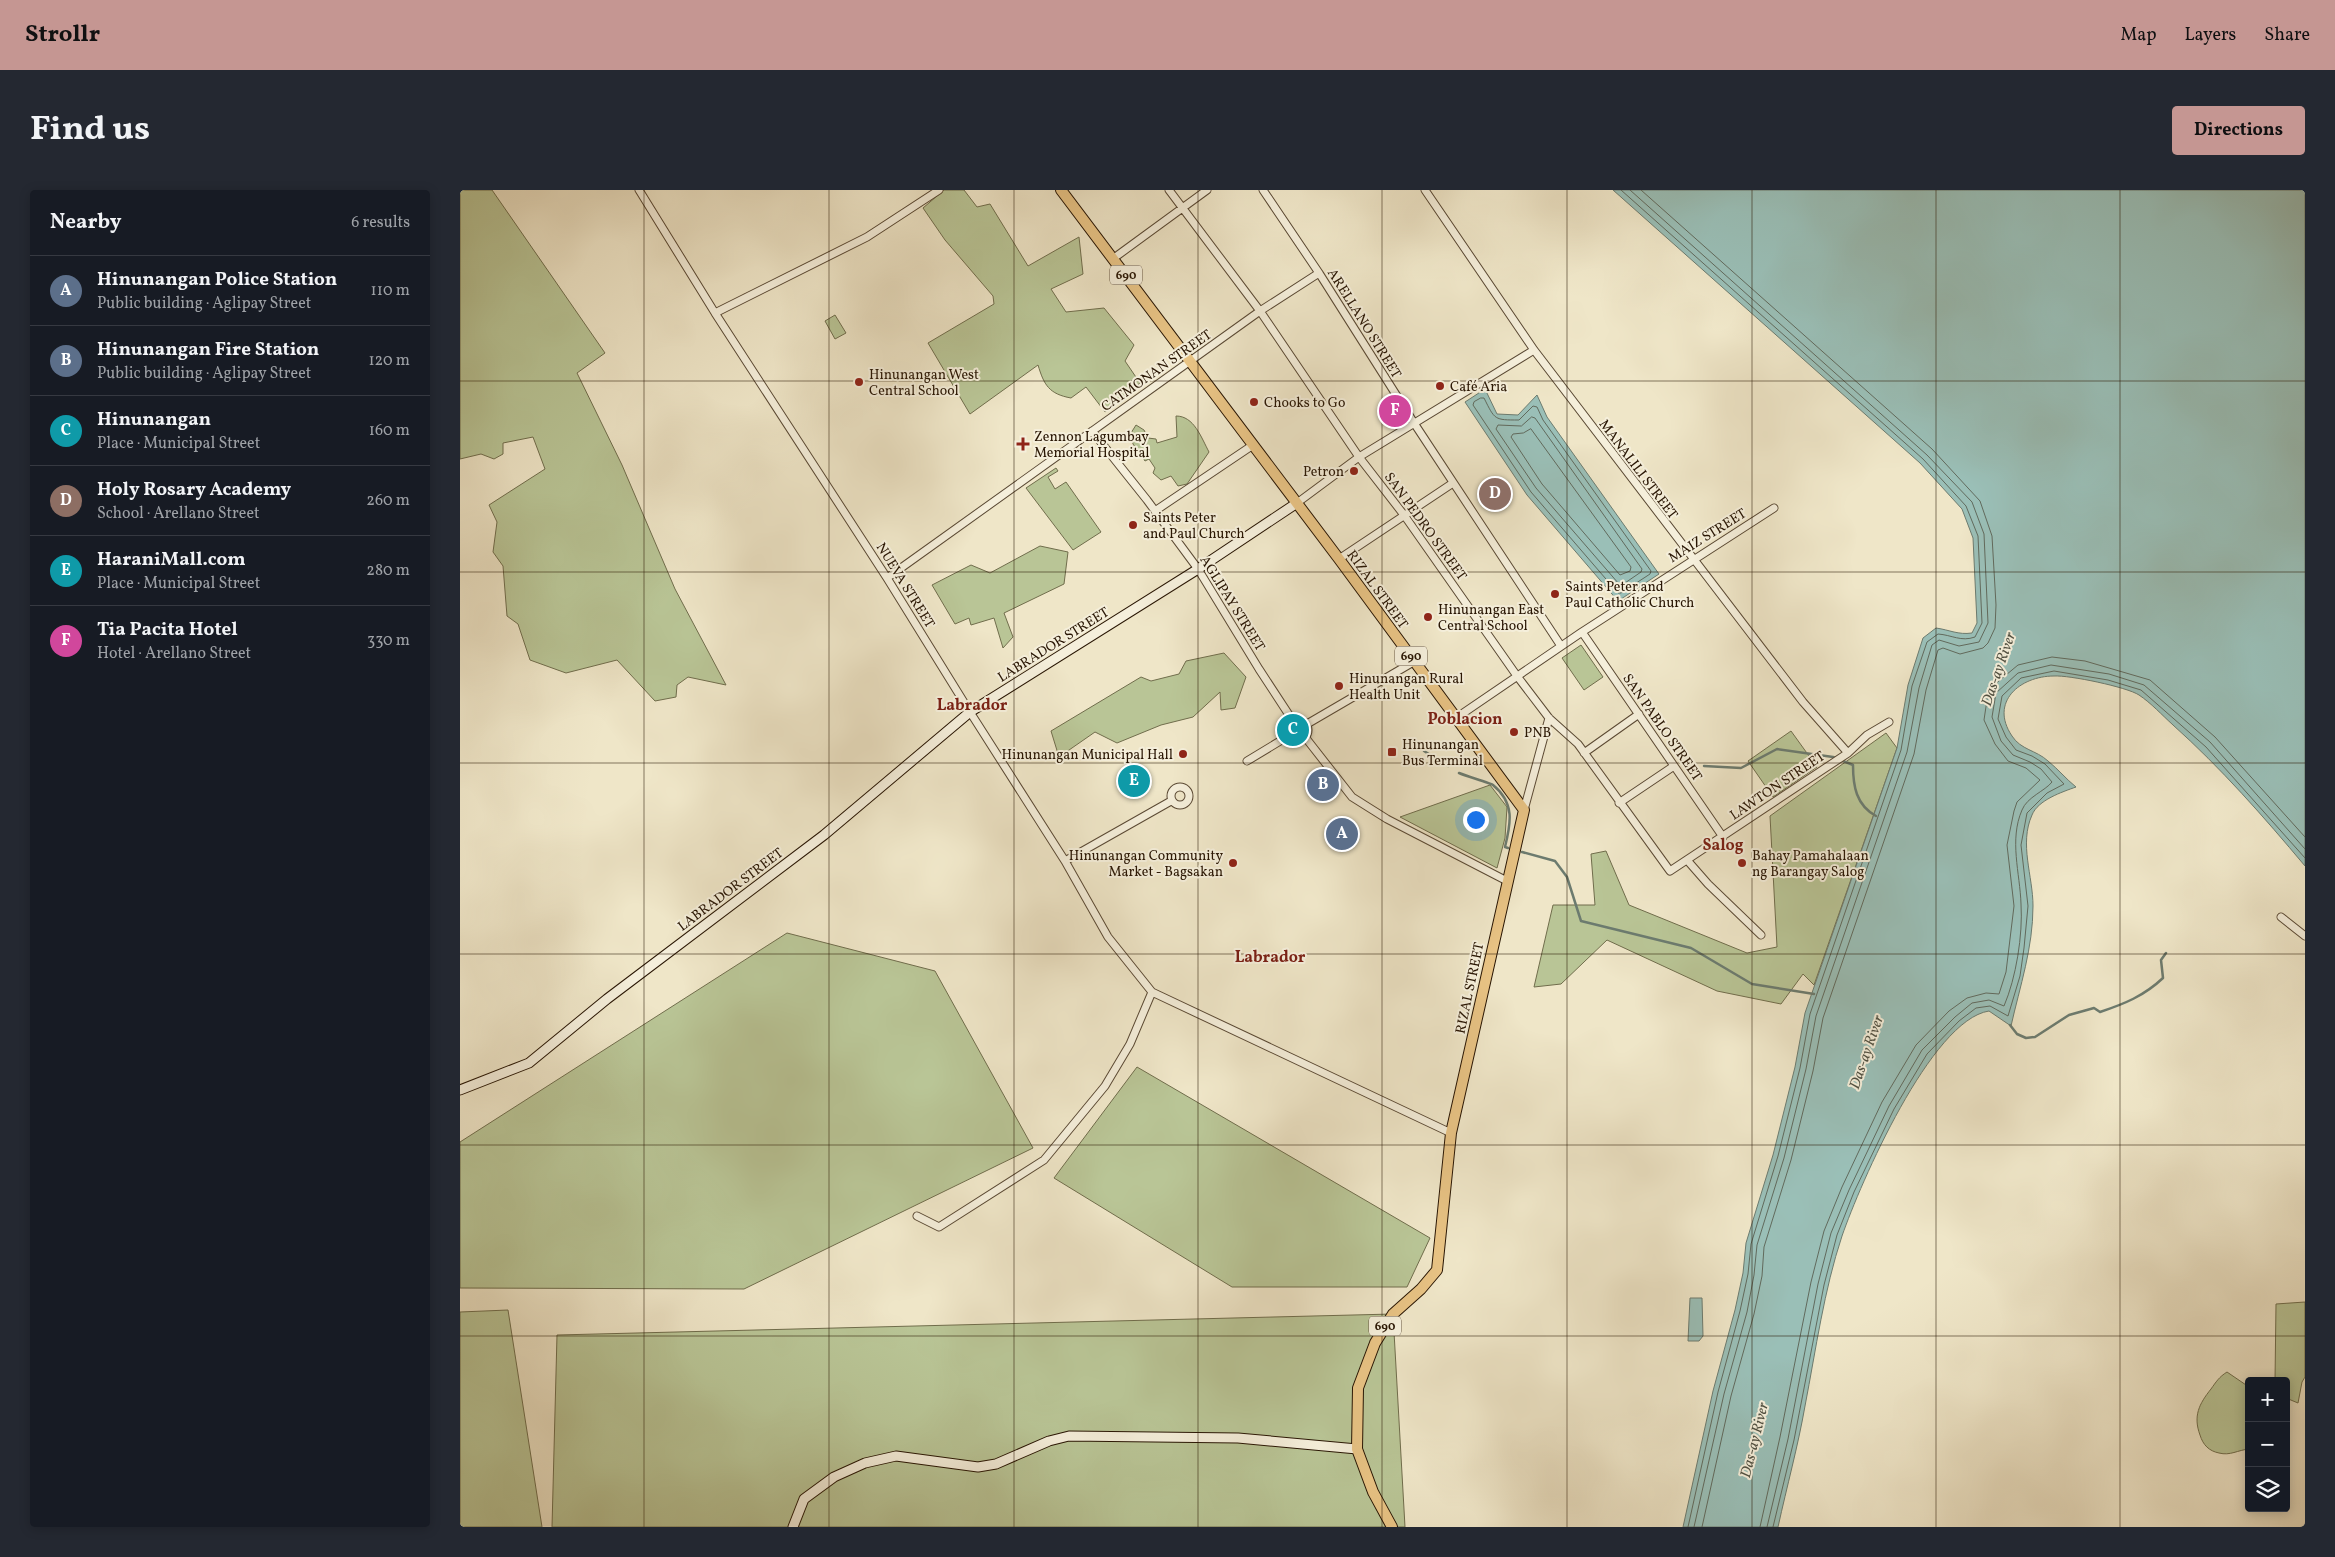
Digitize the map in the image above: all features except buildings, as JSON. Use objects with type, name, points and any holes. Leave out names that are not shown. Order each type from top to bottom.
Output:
[{"type":"main road","name":"690","points":[[1061,190],[1190,361]]},
{"type":"main road","name":"RIZAL STREET","points":[[1190,361],[1297,502],[1524,810],[1451,1132]]},
{"type":"main road","name":"690","points":[[1392,1527],[1373,1492],[1357,1449],[1358,1388],[1375,1343],[1393,1314],[1421,1289],[1437,1270],[1451,1132]]},
{"type":"street","name":"NUEVA STREET","points":[[639,190],[715,313],[888,578],[970,712],[1065,860],[1108,937],[1152,992]]},
{"type":"street","points":[[715,313],[867,237],[939,190]]},
{"type":"street","name":"SAN PEDRO STREET","points":[[1169,190],[1260,312],[1359,457],[1404,515],[1517,676],[1549,718],[1578,744],[1670,871]]},
{"type":"street","points":[[1114,258],[1207,190]]},
{"type":"street","name":"ARELLANO STREET","points":[[1263,190],[1561,646]]},
{"type":"street","name":"MANALILI STREET","points":[[1425,190],[1534,350],[1692,560],[1803,702],[1848,753]]},
{"type":"street","name":"CATMONAN STREET","points":[[888,578],[1190,361],[1319,273]]},
{"type":"street","name":"LABRADOR STREET","points":[[460,1090],[529,1063],[607,999],[824,835],[970,712],[1198,569],[1297,502],[1359,457],[1534,350]]},
{"type":"street","name":"AGLIPAY STREET","points":[[1092,431],[1156,511],[1198,569],[1294,721]]},
{"type":"street","points":[[1156,511],[1254,445]]},
{"type":"street","points":[[1339,559],[1453,483]]},
{"type":"street","name":"MAIZ STREET","points":[[1456,718],[1582,632],[1774,508]]},
{"type":"street","name":"SAN PABLO STREET","points":[[1582,632],[1723,837]]},
{"type":"street","points":[[1307,724],[1414,662]]},
{"type":"street","points":[[1584,753],[1639,714]]},
{"type":"street","points":[[1524,810],[1549,718]]},
{"type":"street","points":[[1299,720],[1307,724],[1308,733],[1305,737],[1295,739],[1290,734],[1289,726],[1294,721],[1299,720]]},
{"type":"street","name":"LAWTON STREET","points":[[1670,871],[1848,753],[1867,735],[1889,722]]},
{"type":"street","points":[[1247,761],[1290,734]]},
{"type":"street","points":[[1305,737],[1352,797],[1387,819],[1507,880]]},
{"type":"street","points":[[1619,803],[1674,766]]},
{"type":"street","points":[[1065,860],[1171,801]]},
{"type":"street","points":[[1688,860],[1708,884],[1761,935]]},
{"type":"street","points":[[2281,917],[2305,936]]},
{"type":"street","points":[[917,1216],[939,1227],[1044,1160],[1105,1086],[1130,1044],[1152,992],[1451,1132]]},
{"type":"street","points":[[793,1527],[804,1499],[834,1477],[865,1464],[896,1456],[978,1467],[996,1464],[1049,1441],[1069,1436],[1238,1438],[1357,1449]]},
{"type":"green space","points":[[460,190],[492,190],[605,353],[577,373],[622,465],[675,589],[726,685],[688,677],[677,685],[676,697],[655,701],[617,660],[566,673],[530,660],[518,624],[507,616],[503,566],[493,552],[497,522],[489,505],[545,469],[533,437],[503,443],[503,454],[494,459],[481,454],[460,459]]},
{"type":"green space","points":[[944,190],[964,190],[977,207],[990,204],[1028,266],[1079,237],[1083,274],[1051,289],[1066,312],[1104,308],[1134,345],[1125,361],[1140,383],[1105,412],[1086,387],[1071,398],[1052,391],[1045,383],[1038,365],[970,414],[928,343],[994,304],[993,296],[945,240],[923,208]]},
{"type":"green space","points":[[835,315],[846,333],[835,339],[825,321]]},
{"type":"green space","points":[[1176,416],[1192,423],[1209,452],[1187,484],[1178,486],[1171,476],[1161,480],[1153,473],[1155,468],[1149,459],[1145,461],[1133,444],[1131,433],[1136,425],[1144,430],[1148,438],[1156,439],[1157,443],[1177,437]]},
{"type":"green space","points":[[1056,468],[1058,471],[1048,477],[1055,489],[1066,482],[1101,532],[1073,550],[1026,488]]},
{"type":"green space","points":[[1040,546],[1068,552],[1064,584],[1004,613],[1013,637],[1003,648],[994,618],[971,625],[969,618],[955,624],[932,585],[971,565],[990,573]]},
{"type":"green space","points":[[1581,645],[1603,677],[1584,690],[1562,658]]},
{"type":"green space","points":[[1224,653],[1246,677],[1235,708],[1221,710],[1220,692],[1193,717],[1161,725],[1117,743],[1095,732],[1059,757],[1051,731],[1141,677],[1151,681],[1179,674],[1186,661]]},
{"type":"green space","points":[[1791,731],[1817,767],[1773,797],[1748,761]]},
{"type":"green space","points":[[1886,733],[1897,748],[1814,985],[1803,974],[1781,1004],[1717,991],[1607,940],[1561,984],[1534,987],[1553,905],[1595,905],[1591,854],[1606,851],[1629,905],[1747,953],[1777,947],[1770,816]]},
{"type":"green space","points":[[1490,785],[1507,807],[1505,838],[1497,868],[1400,817]]},
{"type":"green space","points":[[787,933],[935,971],[1033,1148],[744,1289],[460,1288],[460,1142]]},
{"type":"green space","points":[[1137,1067],[1430,1238],[1407,1287],[1232,1287],[1054,1178]]},
{"type":"green space","points":[[2305,1302],[2305,1377],[2302,1382],[2298,1403],[2290,1400],[2290,1377],[2275,1377],[2276,1304]]},
{"type":"green space","points":[[508,1310],[542,1527],[460,1527],[460,1312]]},
{"type":"green space","points":[[1393,1314],[1405,1527],[552,1527],[557,1335]]},
{"type":"green space","points":[[2227,1372],[2245,1384],[2245,1450],[2223,1454],[2212,1451],[2205,1445],[2201,1439],[2197,1422],[2200,1405]]},
{"type":"water","name":"Das-ay River","points":[[1613,190],[2305,190],[2305,866],[2225,776],[2191,741],[2139,695],[2098,682],[2061,676],[2041,677],[2020,686],[2012,693],[2006,702],[2004,712],[2006,724],[2012,736],[2024,747],[2039,754],[2048,761],[2076,787],[2051,797],[2039,805],[2032,815],[2028,826],[2027,849],[2033,906],[2031,937],[2011,1026],[1989,1011],[1967,1021],[1944,1043],[1922,1072],[1900,1107],[1864,1180],[1842,1236],[1830,1277],[1799,1436],[1778,1527],[1683,1527],[1713,1391],[1735,1310],[1743,1273],[1746,1243],[1773,1155],[1795,1067],[1805,1013],[1897,748],[1908,685],[1923,638],[1936,628],[1958,633],[1972,633],[1977,623],[1973,538],[1962,509],[1920,463]]},
{"type":"water","points":[[1485,389],[1497,414],[1518,415],[1537,395],[1547,417],[1659,574],[1618,601],[1527,495],[1465,402]]},
{"type":"water","points":[[1690,1298],[1702,1298],[1703,1336],[1699,1341],[1688,1341]]},
{"type":"waterway","points":[[1704,766],[1741,768],[1777,749],[1833,757],[1853,765],[1855,787],[1860,801],[1869,812],[1876,816]]},
{"type":"waterway","points":[[1424,751],[1448,766]]},
{"type":"waterway","points":[[1459,773],[1493,785],[1505,799],[1510,814],[1505,847],[1508,848]]},
{"type":"waterway","points":[[1522,852],[1555,861],[1567,877],[1581,921],[1691,948],[1752,984],[1814,994]]},
{"type":"waterway","points":[[2010,1025],[2017,1034],[2026,1038],[2035,1037],[2069,1015],[2094,1008],[2100,1012],[2141,995],[2163,978],[2161,960],[2166,953]]},
{"type":"place","name":"Hinunangan West Central School","points":[[859,382]]},
{"type":"place","name":"Café Aria","points":[[1440,386]]},
{"type":"place","name":"Chooks to Go","points":[[1254,402]]},
{"type":"place","name":"Tia Pacita Hotel","points":[[1395,411]]},
{"type":"place","name":"Zennon Lagumbay Memorial Hospital","points":[[1023,444]]},
{"type":"place","name":"Petron","points":[[1354,471]]},
{"type":"place","name":"Holy Rosary Academy","points":[[1495,494]]},
{"type":"place","name":"Saints Peter and Paul Church","points":[[1133,525]]},
{"type":"place","name":"Saints Peter and Paul Catholic Church","points":[[1555,594]]},
{"type":"place","name":"Hinunangan East Central School","points":[[1428,617]]},
{"type":"place","name":"Hinunangan Rural Health Unit","points":[[1339,686]]},
{"type":"place","name":"Hinunangan","points":[[1293,730]]},
{"type":"place","name":"PNB","points":[[1514,732]]},
{"type":"place","name":"Hinunangan Bus Terminal","points":[[1392,752]]},
{"type":"place","name":"Hinunangan Municipal Hall","points":[[1183,754]]},
{"type":"place","name":"HaraniMall.com","points":[[1134,781]]},
{"type":"place","name":"Hinunangan Fire Station","points":[[1323,785]]},
{"type":"place","name":"Hinunangan Police Station","points":[[1342,834]]},
{"type":"place","name":"Hinunangan Community Market - Bagsakan","points":[[1233,863]]},
{"type":"place","name":"Bahay Pamahalaan ng Barangay Salog","points":[[1742,863]]},
{"type":"district","name":"Labrador","points":[[972,704]]},
{"type":"district","name":"Poblacion","points":[[1465,718]]},
{"type":"district","name":"Salog","points":[[1723,844]]},
{"type":"district","name":"Labrador","points":[[1270,956]]}]
